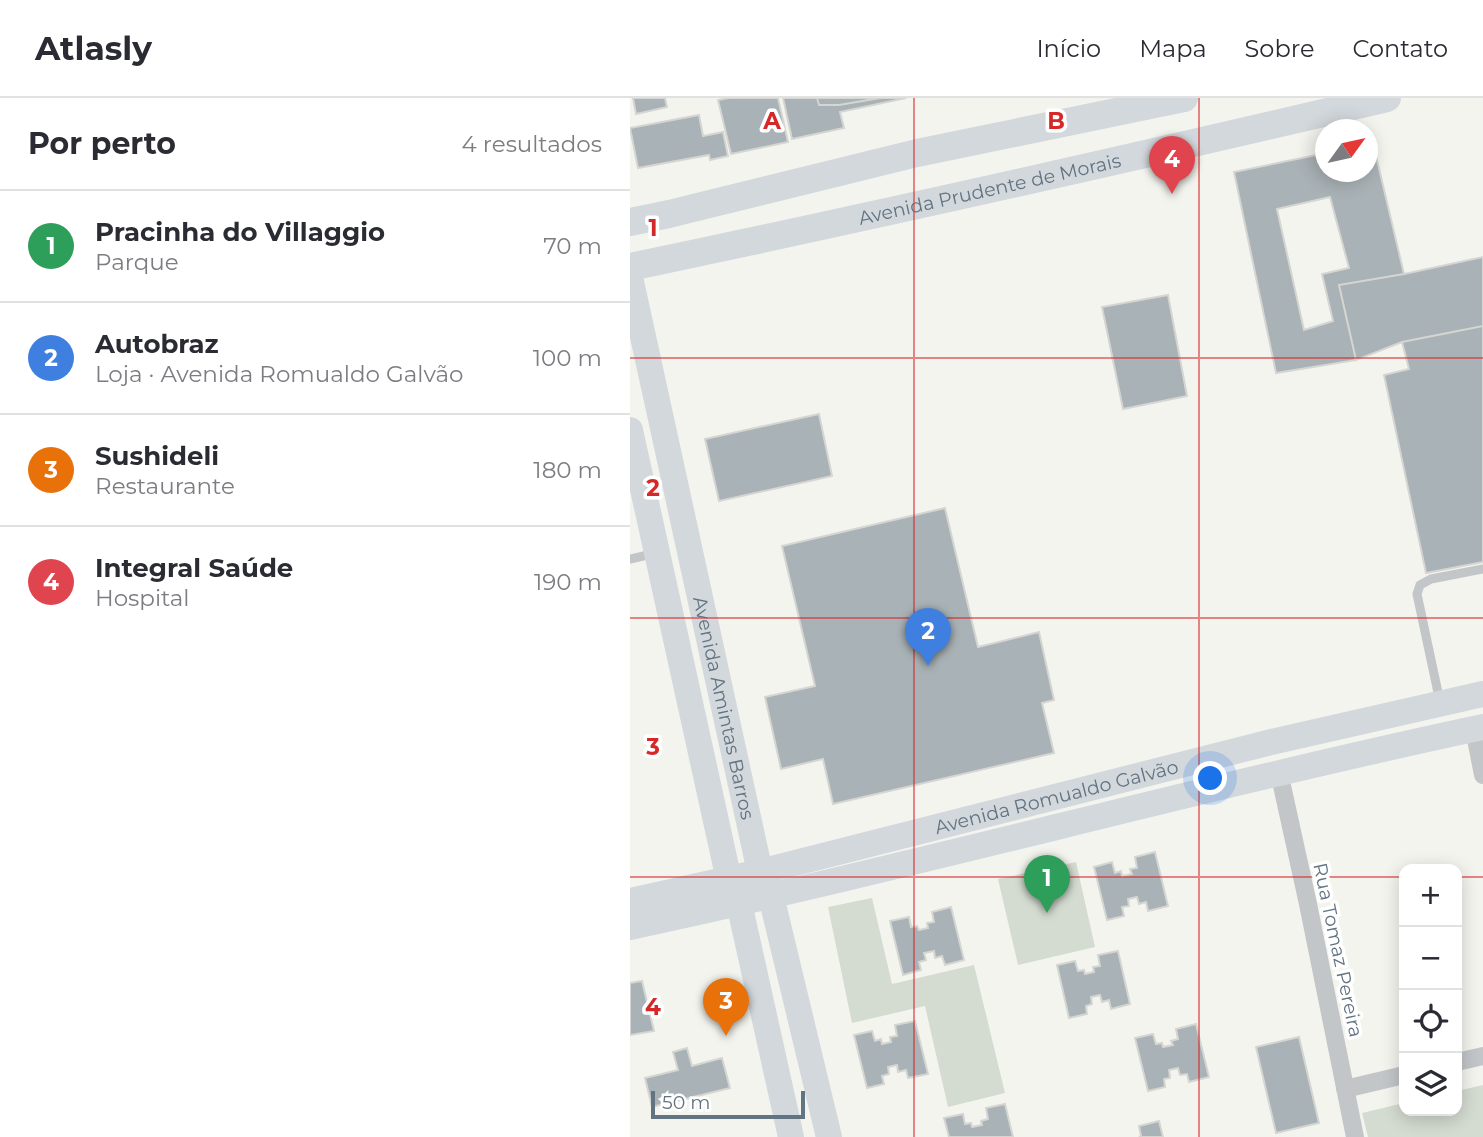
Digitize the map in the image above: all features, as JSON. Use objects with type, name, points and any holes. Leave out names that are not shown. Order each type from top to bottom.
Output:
[{"type":"main road","points":[[630,222],[917,153],[1184,98]]},
{"type":"main road","name":"Avenida Prudente de Morais","points":[[630,267],[1141,156],[1387,98]]},
{"type":"main road","name":"Avenida Amintas Barros","points":[[630,277],[765,884],[829,1137]]},
{"type":"main road","name":"Avenida Amintas Barros","points":[[630,430],[791,1137]]},
{"type":"main road","name":"Avenida Romualdo Galvão","points":[[630,927],[734,892],[1271,742],[1483,694]]},
{"type":"main road","name":"Avenida Romualdo Galvão","points":[[765,884],[997,842],[1279,772],[1478,728]]},
{"type":"main road","name":"Avenida Romualdo Galvão","points":[[630,901],[734,892]]},
{"type":"street","points":[[1478,728],[1483,775]]},
{"type":"street","name":"Rua Tomaz Pereira","points":[[1279,772],[1354,1137]]},
{"type":"street","points":[[1462,1061],[1483,1056]]},
{"type":"street","points":[[1345,1089],[1399,1076]]},
{"type":"lane","points":[[630,559],[658,552]]},
{"type":"lane","points":[[1440,704],[1417,594],[1420,585],[1431,579],[1483,569]]},
{"type":"shaded area","points":[[1076,862],[1095,947],[1018,965],[998,879]]},
{"type":"shaded area","points":[[872,898],[892,984],[974,965],[1005,1093],[948,1107],[925,1006],[852,1023],[828,907]]},
{"type":"shaded area","points":[[1483,1085],[1483,1137],[1368,1137],[1362,1113],[1399,1104],[1399,1116],[1462,1116],[1462,1090]]},
{"type":"building","points":[[633,98],[665,98],[667,107],[636,114]]},
{"type":"building","points":[[778,98],[788,142],[731,154],[718,100]]},
{"type":"building","points":[[783,98],[817,98],[819,105],[839,105],[880,98],[906,98],[840,112],[844,128],[792,139]]},
{"type":"building","points":[[817,98],[880,98],[839,105],[819,105]]},
{"type":"building","points":[[699,115],[703,136],[723,132],[728,156],[710,160],[709,155],[638,168],[630,128]]},
{"type":"building","points":[[1315,155],[1315,182],[1378,182],[1378,164],[1404,274],[1339,285],[1356,360],[1276,373],[1234,172]],"holes":[[[1330,197],[1349,268],[1322,274],[1333,321],[1304,330],[1277,209]]]},
{"type":"building","points":[[1483,257],[1483,326],[1402,342],[1356,360],[1339,285]]},
{"type":"building","points":[[1168,295],[1187,396],[1123,409],[1102,307]]},
{"type":"building","points":[[1483,326],[1483,562],[1426,573],[1384,375],[1409,369],[1402,342]]},
{"type":"building","points":[[819,414],[832,476],[719,501],[705,439]]},
{"type":"building","points":[[945,508],[978,647],[1039,632],[1054,700],[1042,703],[1054,753],[833,804],[823,759],[781,769],[765,697],[815,686],[782,546]]},
{"type":"building","points":[[1155,852],[1168,906],[1148,911],[1146,902],[1139,904],[1137,897],[1128,899],[1129,906],[1122,907],[1124,916],[1107,920],[1094,867],[1112,862],[1115,873],[1121,871],[1122,876],[1132,874],[1130,869],[1137,868],[1135,857]]},
{"type":"building","points":[[951,907],[964,960],[945,965],[942,956],[935,958],[934,951],[924,953],[926,960],[919,962],[921,970],[903,975],[890,921],[909,917],[911,927],[917,926],[919,930],[928,928],[927,923],[934,922],[932,912]]},
{"type":"building","points":[[1118,951],[1130,1004],[1111,1009],[1109,1000],[1102,1002],[1100,995],[1091,997],[1092,1004],[1086,1006],[1087,1014],[1069,1018],[1057,965],[1075,961],[1078,971],[1084,970],[1085,974],[1094,972],[1093,967],[1100,966],[1098,955]]},
{"type":"building","points":[[642,981],[654,1031],[630,1035],[630,983]]},
{"type":"building","points":[[915,1021],[928,1074],[908,1078],[906,1070],[898,1072],[897,1065],[888,1067],[889,1074],[882,1076],[884,1084],[867,1088],[854,1035],[872,1031],[875,1041],[881,1039],[882,1044],[891,1042],[890,1037],[897,1036],[895,1025]]},
{"type":"building","points":[[1196,1024],[1209,1077],[1189,1082],[1187,1074],[1180,1075],[1178,1068],[1169,1070],[1170,1078],[1164,1079],[1165,1087],[1148,1091],[1135,1038],[1153,1034],[1156,1044],[1162,1043],[1163,1047],[1173,1045],[1171,1041],[1178,1039],[1176,1029]]},
{"type":"building","points":[[1299,1037],[1319,1123],[1276,1133],[1256,1047]]},
{"type":"building","points":[[687,1048],[692,1066],[722,1058],[730,1088],[652,1107],[645,1078],[678,1070],[673,1052]]},
{"type":"building","points":[[1005,1104],[1013,1137],[949,1137],[944,1118],[963,1114],[965,1124],[971,1123],[972,1127],[982,1125],[981,1121],[988,1119],[986,1108]]},
{"type":"building","points":[[1159,1121],[1163,1137],[1139,1137],[1139,1126]]},
{"type":"place","name":"Integral Saúde","points":[[1172,194]]},
{"type":"place","name":"Autobraz","points":[[928,666]]},
{"type":"place","name":"Pracinha do Villaggio","points":[[1047,913]]},
{"type":"place","name":"Sushideli","points":[[726,1036]]}]
